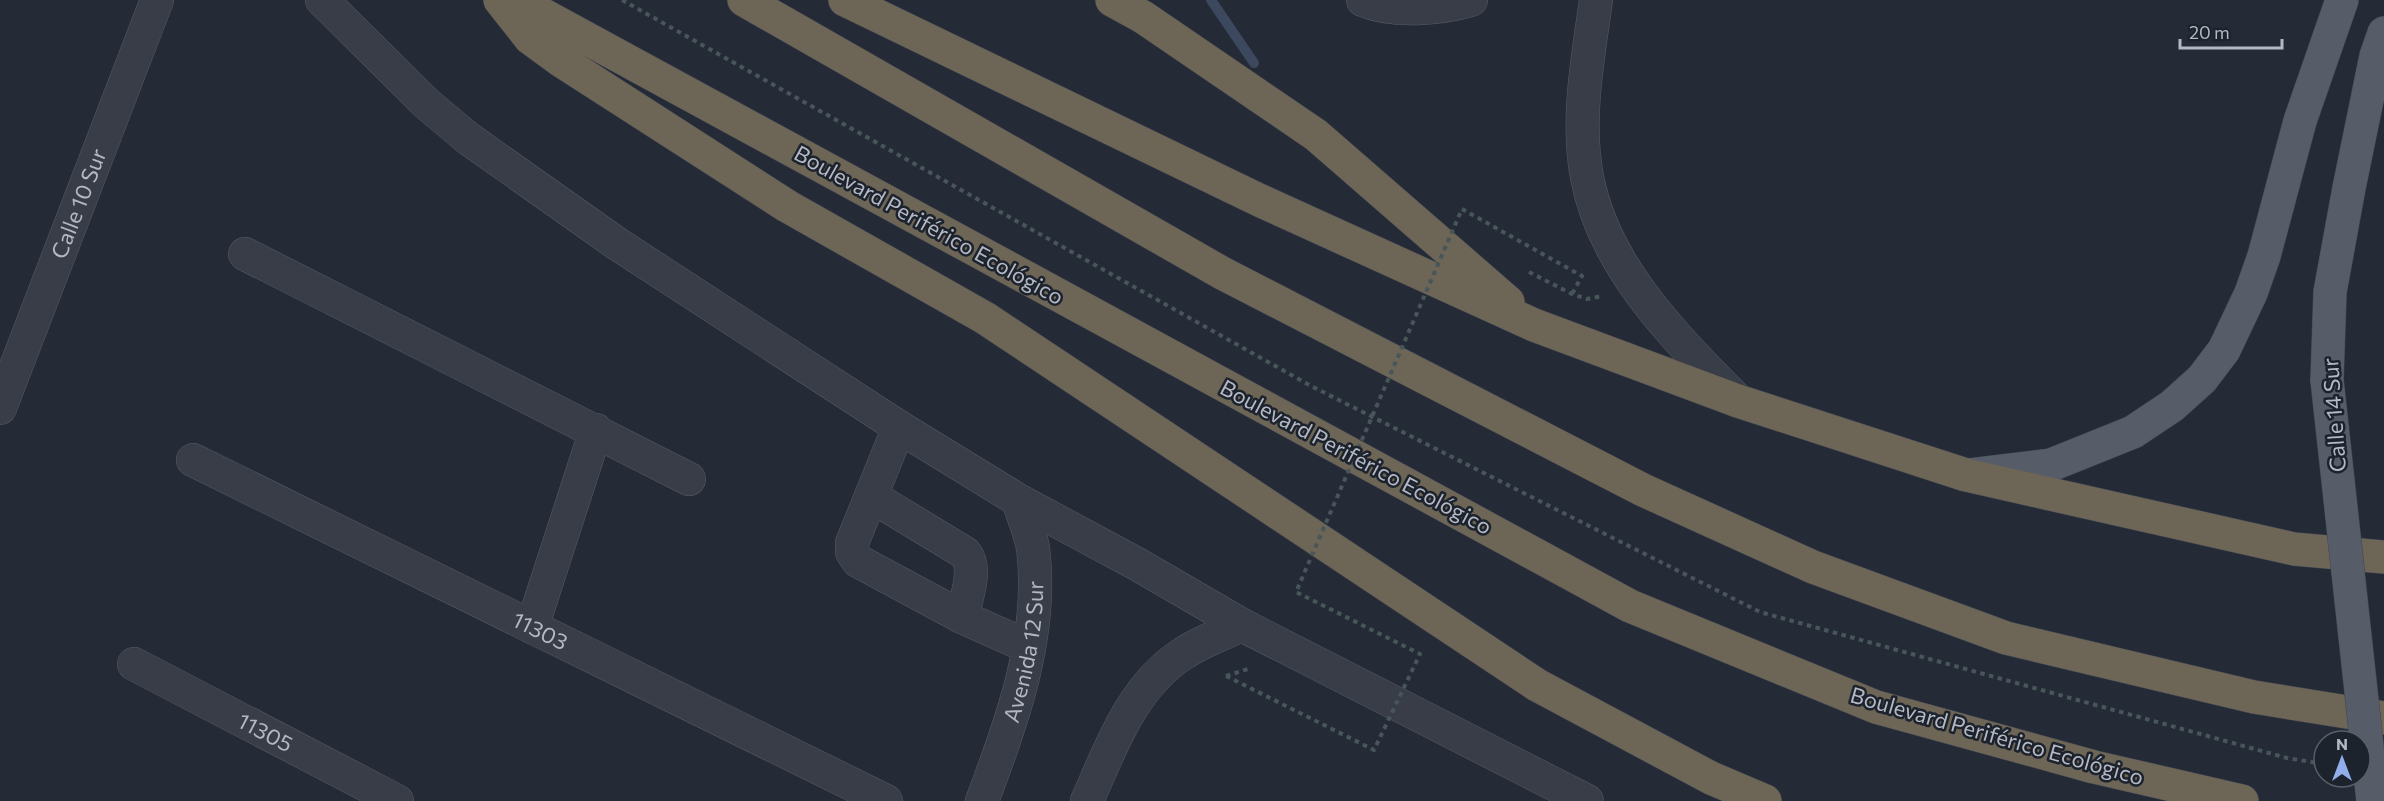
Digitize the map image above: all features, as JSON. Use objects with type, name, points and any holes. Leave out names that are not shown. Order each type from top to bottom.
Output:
[{"type":"highway","points":[[500,0],[530,38],[560,60],[786,206],[985,318],[1537,685],[1711,778],[1765,801]]},
{"type":"highway","name":"Boulevard Periférico Ecológico","points":[[516,0],[1630,606],[1876,707],[2094,767],[2242,801]]},
{"type":"highway","points":[[744,0],[1222,273],[1643,490],[1814,567],[2006,638],[2254,697],[2384,718]]},
{"type":"highway","points":[[845,0],[1259,200],[1534,325],[1738,401],[1966,475],[2295,549],[2384,557]]},
{"type":"highway","points":[[1112,0],[1142,9],[1316,135],[1534,325]]},
{"type":"main road","points":[[1966,475],[2051,465],[2133,432],[2172,406],[2202,379],[2224,350],[2251,293],[2264,256],[2300,121],[2342,0]]},
{"type":"main road","name":"Calle 14 Sur","points":[[2373,801],[2327,380],[2330,292],[2353,166],[2376,56],[2384,33]]},
{"type":"street","name":"Calle 10 Sur","points":[[0,408],[157,0]]},
{"type":"street","points":[[322,0],[427,104],[469,139],[616,243],[900,427],[1018,500],[1137,564],[1242,625],[1587,801]]},
{"type":"street","points":[[1363,0],[1389,6],[1410,7],[1436,6],[1471,0]]},
{"type":"street","points":[[1596,0],[1584,81],[1583,130],[1587,177],[1602,226],[1626,271],[1673,335],[1738,401]]},
{"type":"street","points":[[245,254],[689,478]]},
{"type":"street","points":[[900,427],[852,543],[852,552],[858,561],[962,617],[1029,647]]},
{"type":"street","points":[[532,627],[596,430]]},
{"type":"street","name":"11303","points":[[193,460],[886,801]]},
{"type":"street","points":[[871,496],[965,553],[971,560],[962,617]]},
{"type":"street","name":"Avenida 12 Sur","points":[[982,801],[1000,753],[1029,647],[1036,597],[1032,547],[1018,500]]},
{"type":"street","points":[[1087,801],[1120,726],[1139,694],[1184,653],[1242,625]]},
{"type":"street","name":"11305","points":[[134,664],[397,801]]},
{"type":"path","points":[[1226,676],[1374,750],[1420,654],[1296,592],[1462,209],[1582,276],[1572,294]]},
{"type":"waterway","points":[[1211,0],[1254,63]]}]
